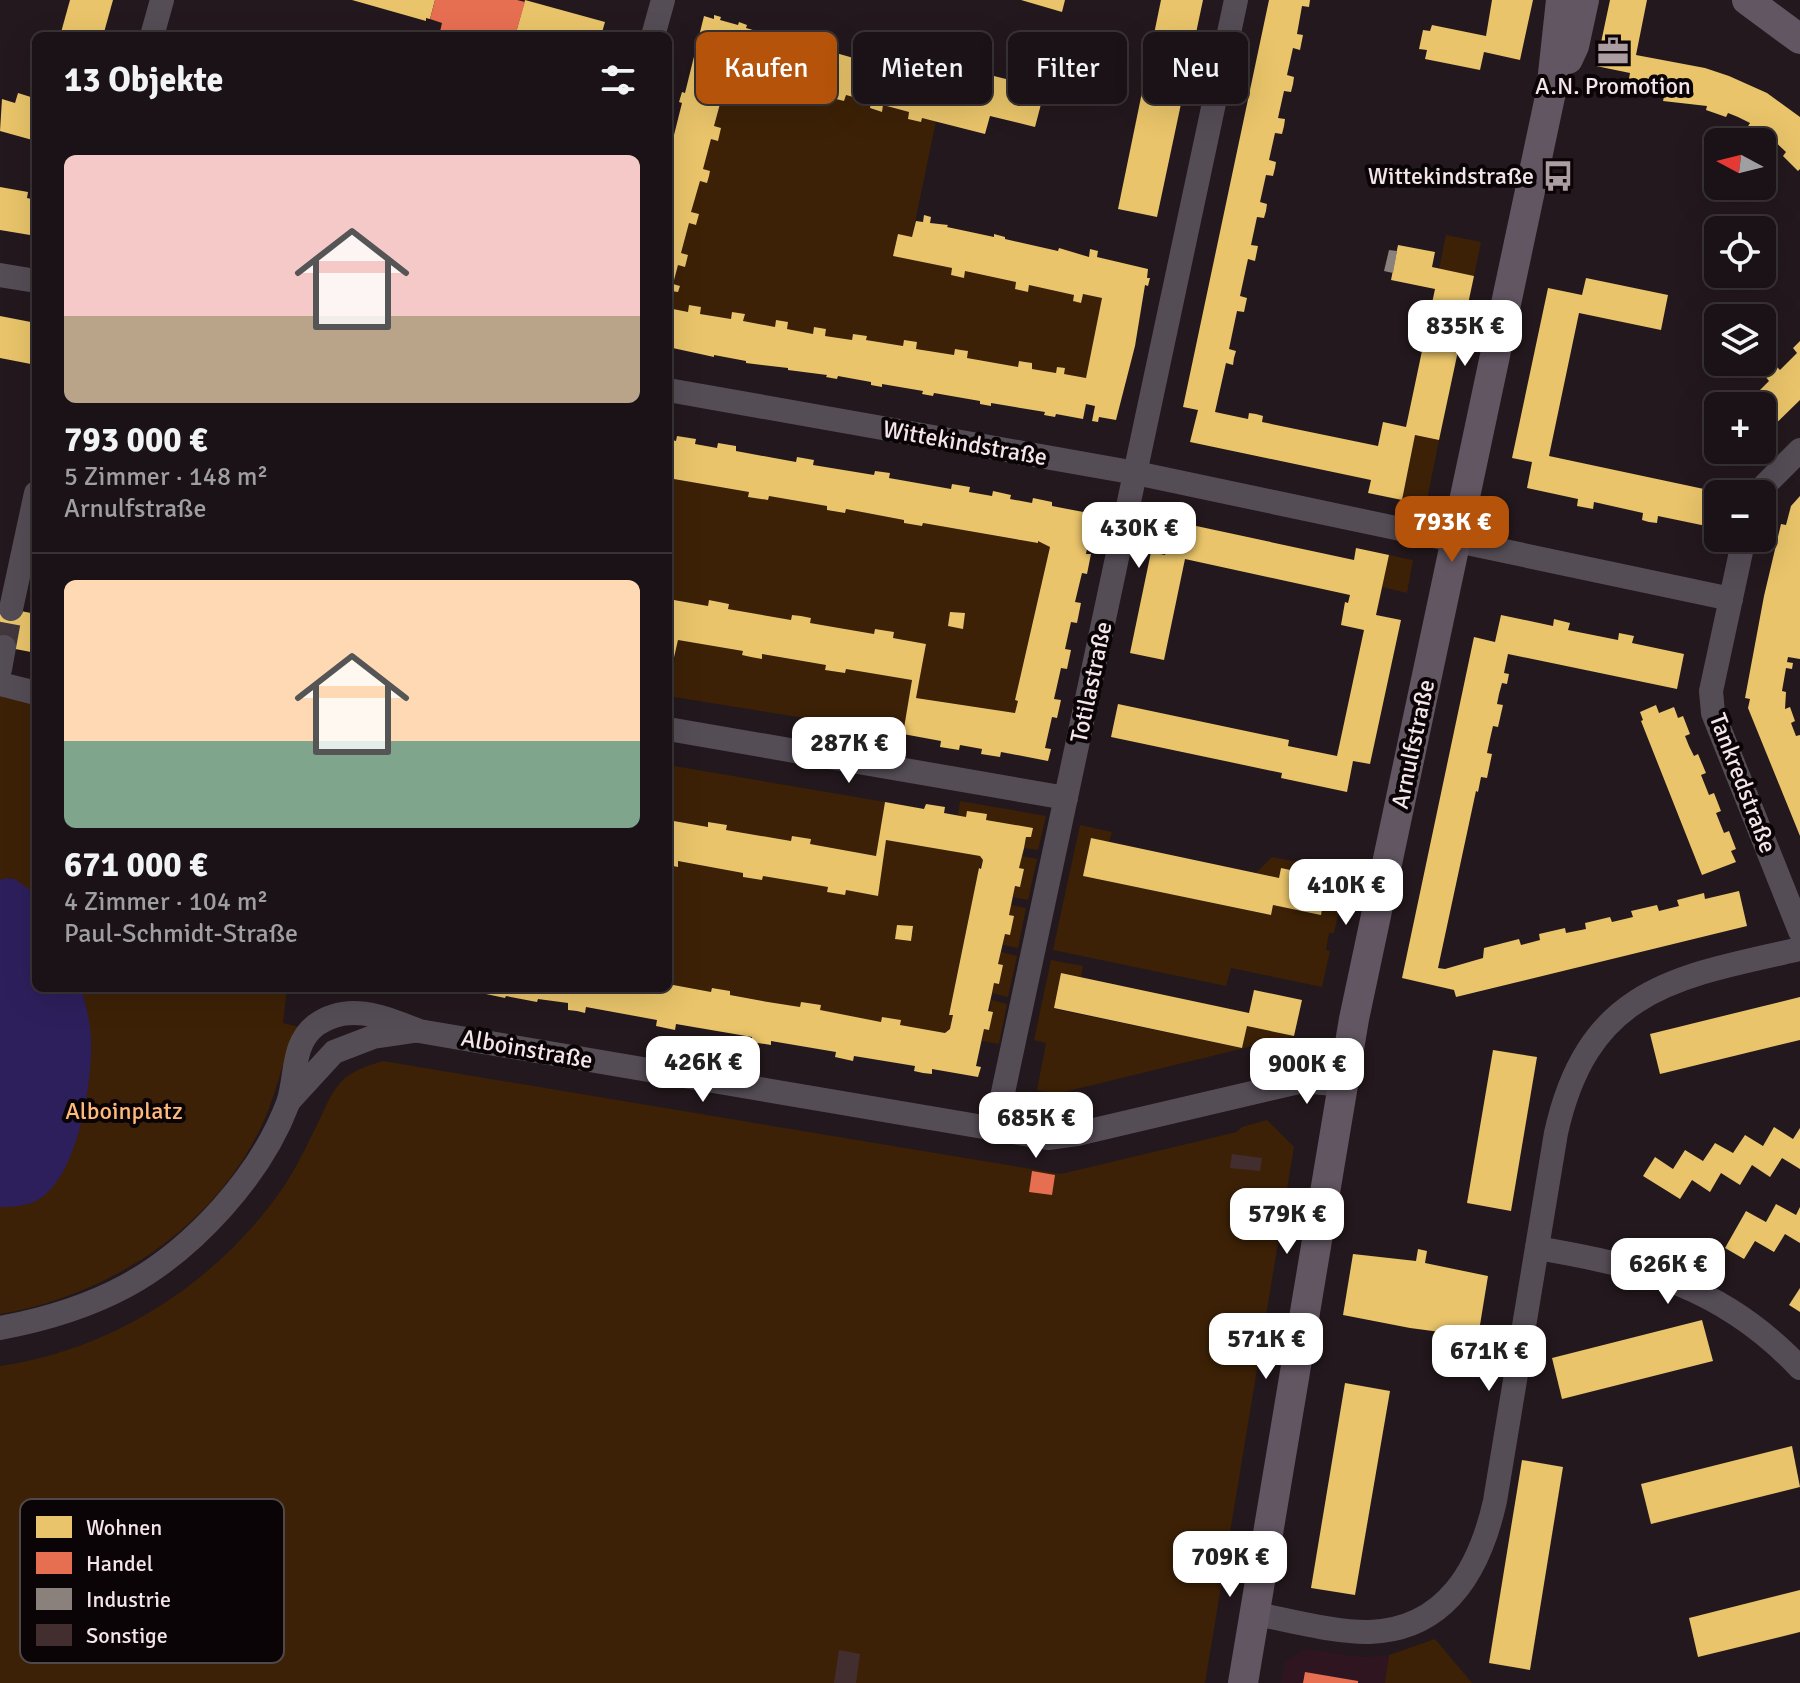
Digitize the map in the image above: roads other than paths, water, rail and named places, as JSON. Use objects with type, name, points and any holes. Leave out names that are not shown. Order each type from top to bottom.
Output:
[{"type":"main road","name":"Arnulfstraße","points":[[1243,1683],[1354,1019],[1551,92],[1561,0]]},
{"type":"main road","name":"Arnulfstraße","points":[[1551,92],[1574,46],[1584,0]]},
{"type":"main road","points":[[1747,0],[1800,39]]},
{"type":"main road","points":[[1776,0],[1800,31]]},
{"type":"street","points":[[153,32],[162,0]]},
{"type":"street","points":[[654,32],[663,0]]},
{"type":"street","name":"Totilastraße","points":[[995,1130],[1236,0]]},
{"type":"street","points":[[0,275],[32,280]]},
{"type":"street","name":"Wittekindstraße","points":[[672,391],[1136,473],[1731,599]]},
{"type":"street","points":[[1770,480],[1800,450]]},
{"type":"street","points":[[11,609],[32,512]]},
{"type":"street","name":"Tankredstraße","points":[[1741,552],[1711,691],[1713,713],[1800,931]]},
{"type":"street","points":[[0,684],[32,692]]},
{"type":"street","points":[[672,730],[1066,798]]},
{"type":"street","points":[[1255,1614],[1367,1632],[1394,1629],[1426,1616],[1448,1602],[1461,1586],[1482,1547],[1495,1501],[1560,1118],[1579,1068],[1603,1028],[1634,1002],[1698,973],[1800,949]]},
{"type":"street","name":"Alboinstraße","points":[[0,1328],[34,1322],[81,1307],[127,1286],[169,1256],[210,1220],[242,1185],[269,1143],[289,1101],[334,1052],[373,1037],[419,1031],[1048,1138],[1077,1134],[1303,1081],[1343,1085]]},
{"type":"street","points":[[1537,1248],[1638,1268],[1695,1291],[1754,1325],[1800,1368]]},
{"type":"tunnel","points":[[4,647],[11,609]]},
{"type":"place","name":"A.N. Promotion","points":[[1613,51]]},
{"type":"place","name":"Wittekindstraße","points":[[1558,176]]},
{"type":"park label","name":"Alboinplatz","points":[[124,1111]]}]
